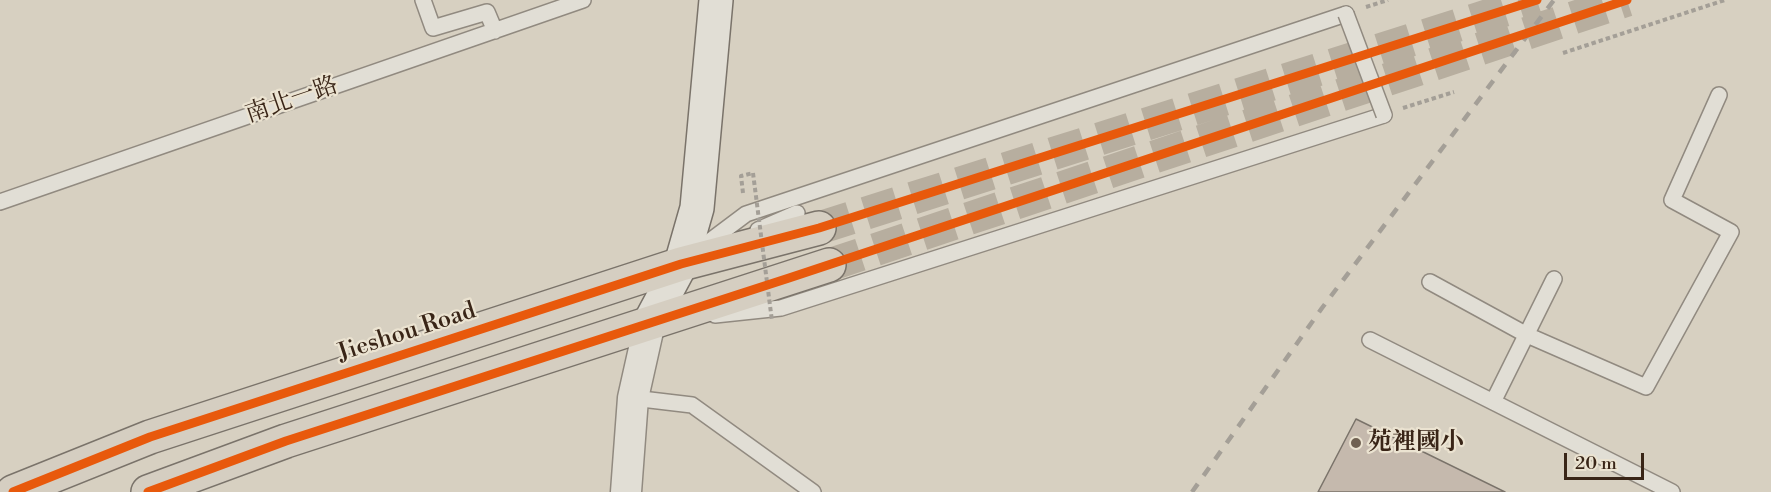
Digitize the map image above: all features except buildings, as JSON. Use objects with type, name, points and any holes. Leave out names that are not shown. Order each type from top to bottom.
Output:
[{"type":"main road","name":"Jieshou Road","points":[[13,492],[150,437],[808,221]]},
{"type":"main road","points":[[148,492],[285,441],[650,322],[822,276]]},
{"type":"street","points":[[626,492],[633,398],[650,322],[681,264],[698,208],[716,0]]},
{"type":"lane","points":[[423,0],[433,28],[487,12],[495,31]]},
{"type":"lane","name":"南北一路","points":[[0,202],[584,0]]},
{"type":"lane","points":[[650,322],[781,308],[1384,115],[1346,14],[747,214],[681,264]]},
{"type":"lane","points":[[1430,282],[1527,335],[1646,387],[1731,232],[1672,200],[1719,95]]},
{"type":"lane","points":[[1493,402],[1554,279]]},
{"type":"lane","points":[[1370,340],[1672,492]]},
{"type":"lane","points":[[633,398],[692,405],[813,492]]},
{"type":"path","points":[[1563,53],[1725,0]]},
{"type":"path","points":[[1384,115],[1454,92]]},
{"type":"path","points":[[741,176],[753,173],[772,321]]},
{"type":"tunnel","points":[[819,228],[1537,0]]},
{"type":"tunnel","points":[[829,265],[1627,0]]},
{"type":"railway","points":[[1192,492],[1322,308],[1554,0]]},
{"type":"cycle path","points":[[13,492],[150,437],[681,264],[819,228],[1537,0]]},
{"type":"cycle path","points":[[148,492],[286,441],[789,278],[1627,0]]},
{"type":"place","name":"苑裡國小","points":[[1356,443]]}]
